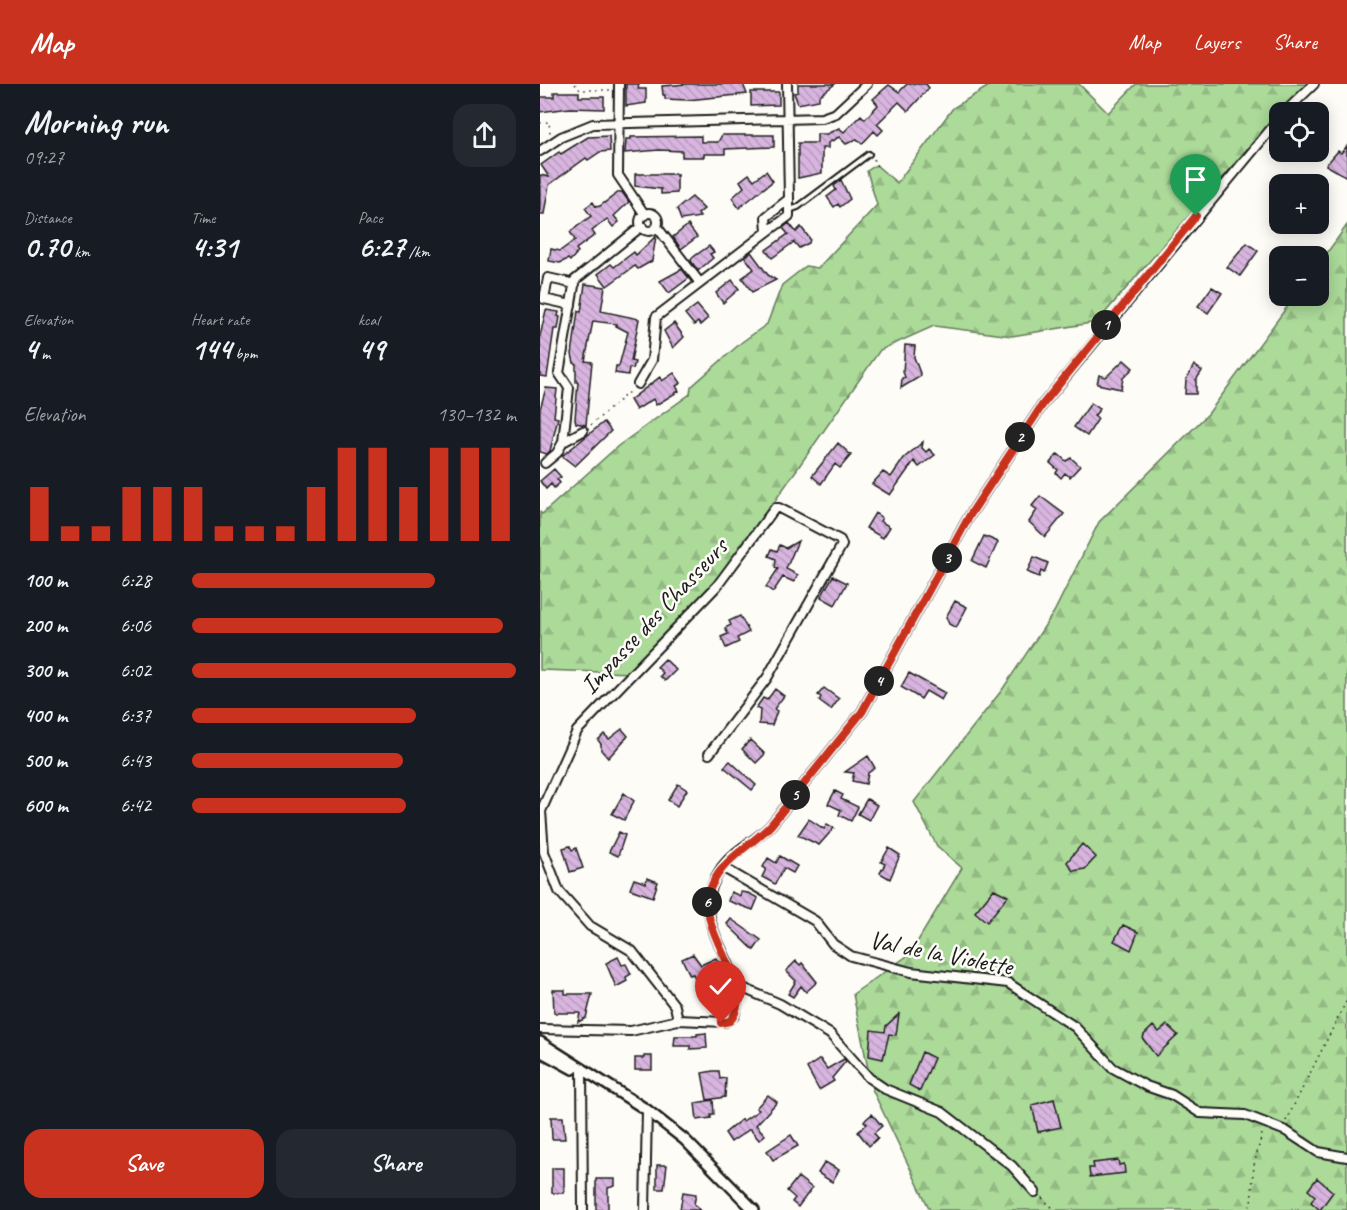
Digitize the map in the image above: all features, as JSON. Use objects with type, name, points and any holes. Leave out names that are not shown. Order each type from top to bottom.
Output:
[{"type":"street","points":[[638,384],[652,360],[656,317],[789,216],[788,84]]},
{"type":"street","points":[[540,151],[593,123],[822,118],[836,113],[867,84]]},
{"type":"street","points":[[1295,102],[1314,84]]},
{"type":"street","points":[[619,87],[618,175],[645,215]]},
{"type":"street","points":[[540,1029],[631,1030],[678,1020],[730,1021],[738,1003],[736,985],[708,912],[709,892],[722,867],[741,848],[760,836],[771,825],[862,712],[970,515],[1029,424],[1062,378],[1269,131]]},
{"type":"street","points":[[767,232],[766,217],[789,199]]},
{"type":"street","points":[[645,215],[641,220],[642,226],[649,231],[657,227]]},
{"type":"street","points":[[645,215],[655,216],[657,227],[700,283]]},
{"type":"street","points":[[544,463],[557,453],[563,442],[569,388],[559,373],[575,280],[642,226]]},
{"type":"street","points":[[571,305],[544,299],[548,278],[575,284]]},
{"type":"street","points":[[563,442],[583,431]]},
{"type":"street","name":"Impasse des Chasseurs","points":[[678,1020],[675,1006],[632,951],[590,926],[559,891],[544,852],[541,812],[577,730],[717,586],[775,508],[779,508],[840,540],[842,544],[767,678],[709,754]]},
{"type":"street","name":"Val de la Violette","points":[[722,867],[815,921],[822,926],[833,944],[851,956],[911,972],[1008,983],[1075,1027],[1113,1068],[1146,1086],[1172,1095],[1200,1113],[1235,1113],[1282,1129],[1318,1152],[1347,1157]]},
{"type":"street","points":[[736,985],[780,1004],[830,1034],[869,1078],[885,1089],[942,1112],[1011,1166],[1035,1192]]},
{"type":"street","points":[[540,1042],[647,1110],[685,1140],[754,1210]]},
{"type":"street","points":[[540,1052],[581,1070]]},
{"type":"street","points":[[581,1070],[583,1210]]},
{"type":"street","points":[[645,1210],[647,1110]]},
{"type":"lane","points":[[789,210],[798,207],[869,154]]},
{"type":"path","points":[[575,84],[580,90],[619,87]]},
{"type":"path","points":[[540,123],[549,122],[552,143]]},
{"type":"path","points":[[869,154],[878,169]]},
{"type":"path","points":[[583,431],[638,384]]},
{"type":"path","points":[[1282,1129],[1347,1000]]},
{"type":"path","points":[[1245,1210],[1251,1204],[1254,1165],[1265,1123]]},
{"type":"path","points":[[1035,1192],[1054,1210]]},
{"type":"green space","points":[[992,84],[1079,84],[1108,113],[1136,84],[1311,84],[1291,102],[1269,102],[1269,124],[1097,322],[1012,336],[934,326],[880,350],[733,561],[633,673],[540,670],[540,512],[542,514],[618,446],[690,394],[691,387],[742,342],[767,324],[782,285],[806,266],[818,268],[877,205],[867,171],[876,165],[897,183],[953,108]]},
{"type":"green space","points":[[1347,225],[1347,1210],[930,1210],[872,1089],[853,994],[910,954],[962,868],[937,846],[914,802],[1002,690],[1054,612],[1099,522],[1208,414],[1288,306],[1329,306],[1329,250]]},
{"type":"building","points":[[626,84],[639,84],[638,89],[646,89],[646,103],[626,106]]},
{"type":"building","points":[[743,84],[747,94],[687,100],[665,99],[662,86]]},
{"type":"building","points":[[798,84],[835,84],[819,96],[819,100],[798,104],[794,93],[798,92]]},
{"type":"building","points":[[907,84],[926,84],[929,88],[908,111],[899,102],[877,124],[883,130],[878,135],[874,131],[862,144],[857,139],[846,144],[839,137],[828,143],[828,148],[822,148],[822,173],[798,178],[798,143],[817,143],[817,134],[827,134],[839,128],[844,132],[861,115],[865,119],[878,105],[873,99],[889,85],[899,92]]},
{"type":"building","points":[[554,92],[579,92],[579,97],[604,97],[604,109],[570,108],[540,112],[540,97],[554,97]]},
{"type":"building","points":[[751,92],[779,92],[779,105],[751,106]]},
{"type":"building","points":[[722,135],[774,135],[774,147],[725,149],[725,154],[704,154],[704,157],[682,157],[682,151],[659,150],[625,153],[626,139],[631,139],[631,137],[701,136],[701,142],[718,142]]},
{"type":"building","points":[[609,136],[610,151],[600,152],[588,160],[586,158],[549,185],[544,214],[540,214],[540,175],[549,177],[541,165],[559,152],[561,154],[588,137]]},
{"type":"building","points":[[1347,146],[1347,177],[1326,165],[1338,151],[1341,153]]},
{"type":"building","points":[[766,171],[773,181],[739,208],[732,198],[744,187],[740,181],[749,174],[754,180]]},
{"type":"building","points":[[635,174],[677,174],[677,193],[661,194],[661,189],[635,186]]},
{"type":"building","points":[[841,180],[850,199],[840,207],[838,204],[834,207],[827,197],[836,190],[834,186]]},
{"type":"building","points":[[622,192],[629,202],[614,216],[619,222],[613,227],[607,219],[592,231],[595,235],[576,249],[578,252],[570,261],[568,259],[560,263],[549,261],[551,249],[560,251],[575,240],[570,232],[591,216],[585,208],[593,202],[596,207],[600,206]]},
{"type":"building","points":[[692,197],[704,209],[698,214],[700,217],[681,220],[677,209]]},
{"type":"building","points":[[789,223],[796,232],[801,227],[810,239],[809,243],[799,248],[794,242],[772,258],[766,250],[788,234],[783,228]]},
{"type":"building","points":[[688,225],[697,237],[681,249],[673,237]]},
{"type":"building","points":[[656,236],[652,261],[638,269],[635,266],[607,286],[598,274],[611,264],[614,267],[634,252],[636,255]]},
{"type":"building","points":[[1247,243],[1258,251],[1240,276],[1227,267]]},
{"type":"building","points":[[709,246],[714,252],[710,254],[713,258],[698,271],[691,261],[692,258]]},
{"type":"building","points":[[751,252],[768,275],[776,280],[752,292],[742,278],[754,269],[745,257]]},
{"type":"building","points":[[682,269],[689,278],[669,293],[660,281]]},
{"type":"building","points":[[732,280],[739,289],[723,303],[716,293]]},
{"type":"building","points":[[585,284],[605,287],[601,311],[639,319],[631,361],[635,362],[633,369],[629,368],[628,375],[615,373],[628,332],[616,326],[617,324],[593,321],[585,361],[592,362],[586,425],[576,423],[575,419],[578,382],[576,382],[576,364],[572,354],[578,311],[581,312]]},
{"type":"building","points":[[1212,287],[1222,293],[1208,313],[1198,306]]},
{"type":"building","points":[[697,305],[708,318],[700,325],[698,322],[694,325],[685,314]]},
{"type":"building","points":[[546,310],[559,312],[560,317],[558,329],[554,329],[547,377],[540,376],[540,336]]},
{"type":"building","points":[[674,323],[684,337],[673,348],[664,331]]},
{"type":"building","points":[[905,345],[915,346],[914,357],[921,376],[901,388],[902,378],[905,377],[903,372]]},
{"type":"building","points":[[1124,360],[1133,368],[1123,378],[1121,389],[1097,384],[1099,375],[1106,377]]},
{"type":"building","points":[[1194,365],[1202,371],[1196,380],[1196,394],[1185,394],[1186,380]]},
{"type":"building","points":[[674,373],[681,383],[676,386],[679,391],[656,405],[653,399],[636,410],[630,400],[660,377],[662,381]]},
{"type":"building","points":[[546,388],[557,389],[554,417],[558,418],[550,451],[547,454],[540,452],[540,409]]},
{"type":"building","points":[[1091,403],[1100,409],[1094,416],[1098,419],[1087,436],[1074,427]]},
{"type":"building","points":[[604,422],[611,431],[575,466],[562,456]]},
{"type":"building","points":[[923,442],[922,448],[926,452],[929,449],[935,455],[919,467],[914,461],[890,495],[872,484],[883,472],[891,477],[904,458]]},
{"type":"building","points":[[838,443],[851,455],[840,468],[835,464],[821,484],[812,476]]},
{"type":"building","points":[[1058,454],[1066,461],[1071,458],[1080,466],[1070,477],[1065,473],[1061,478],[1056,473],[1058,470],[1050,463]]},
{"type":"building","points":[[554,469],[561,477],[557,479],[560,483],[554,488],[551,484],[546,489],[540,481]]},
{"type":"building","points":[[1040,496],[1064,514],[1045,537],[1029,522],[1037,510],[1032,506]]},
{"type":"building","points":[[875,513],[882,518],[880,521],[890,527],[883,538],[866,528]]},
{"type":"building","points":[[984,536],[998,542],[986,568],[972,561]]},
{"type":"building","points":[[798,541],[786,569],[798,575],[794,582],[783,577],[773,592],[766,587],[778,569],[775,568],[776,559],[769,556],[772,549],[777,551],[780,545],[786,548]]},
{"type":"building","points":[[1034,557],[1048,563],[1044,573],[1041,571],[1039,577],[1027,572]]},
{"type":"building","points":[[833,576],[847,583],[835,605],[821,597]]},
{"type":"building","points":[[955,601],[967,607],[956,628],[949,624],[946,617]]},
{"type":"building","points":[[740,616],[749,632],[737,638],[739,642],[726,648],[721,637],[728,634],[725,628],[731,625],[729,621]]},
{"type":"building","points":[[665,659],[676,670],[665,681],[660,676],[663,673],[657,667]]},
{"type":"building","points":[[909,673],[945,693],[941,700],[926,691],[921,699],[901,687]]},
{"type":"building","points":[[824,688],[839,699],[831,710],[819,701],[821,697],[818,695]]},
{"type":"building","points":[[775,689],[784,696],[774,709],[777,711],[772,725],[759,724],[760,710],[756,708],[763,698],[767,700]]},
{"type":"building","points":[[622,729],[628,736],[608,758],[601,750],[598,740],[604,734],[609,739]]},
{"type":"building","points":[[750,740],[765,754],[756,763],[742,749]]},
{"type":"building","points":[[868,756],[875,768],[868,773],[866,784],[852,781],[854,773],[845,772]]},
{"type":"building","points":[[730,761],[756,785],[752,790],[724,767]]},
{"type":"building","points":[[678,784],[687,790],[677,806],[668,800]]},
{"type":"building","points":[[835,791],[843,795],[841,799],[858,807],[851,821],[839,815],[841,810],[828,804]]},
{"type":"building","points":[[624,793],[634,801],[624,820],[612,814]]},
{"type":"building","points":[[867,799],[877,805],[869,820],[858,814]]},
{"type":"building","points":[[809,819],[824,829],[827,824],[834,828],[819,845],[798,835]]},
{"type":"building","points":[[619,832],[625,835],[618,856],[609,852]]},
{"type":"building","points":[[1082,844],[1096,857],[1085,869],[1073,871],[1067,862]]},
{"type":"building","points":[[570,846],[572,850],[576,848],[583,868],[570,872],[563,848]]},
{"type":"building","points":[[889,848],[900,855],[890,879],[880,873],[885,864],[881,862]]},
{"type":"building","points":[[780,856],[797,866],[793,873],[784,868],[775,884],[762,877],[766,869],[763,867],[768,858],[776,863]]},
{"type":"building","points":[[647,878],[658,882],[653,897],[630,889],[634,879],[646,883]]},
{"type":"building","points":[[994,889],[1008,896],[987,922],[975,912]]},
{"type":"building","points":[[731,892],[740,896],[741,892],[748,893],[758,898],[753,910],[728,901]]},
{"type":"building","points":[[731,919],[761,940],[754,950],[727,924]]},
{"type":"building","points":[[1123,925],[1138,932],[1131,950],[1114,941]]},
{"type":"building","points":[[693,954],[701,965],[716,958],[721,967],[713,971],[715,975],[703,981],[700,975],[695,978],[693,974],[690,975],[682,959]]},
{"type":"building","points":[[618,957],[622,965],[626,964],[631,974],[626,977],[627,981],[616,987],[606,963]]},
{"type":"building","points":[[796,961],[800,965],[802,963],[817,982],[806,992],[801,986],[793,997],[788,994],[796,981],[786,971]]},
{"type":"building","points":[[553,990],[565,990],[565,994],[592,994],[586,1018],[578,1022],[580,1013],[554,1013]]},
{"type":"building","points":[[899,1014],[896,1035],[889,1034],[883,1059],[869,1056],[871,1030],[885,1032],[886,1026]]},
{"type":"building","points":[[1167,1025],[1178,1035],[1156,1056],[1143,1039],[1144,1035],[1153,1026],[1159,1032]]},
{"type":"building","points":[[706,1033],[707,1048],[690,1049],[690,1046],[674,1046],[675,1036],[697,1036],[697,1034]]},
{"type":"building","points":[[922,1052],[934,1058],[920,1091],[909,1085]]},
{"type":"building","points":[[644,1056],[652,1056],[652,1070],[635,1070],[635,1058],[644,1058]]},
{"type":"building","points":[[820,1059],[827,1069],[844,1059],[846,1061],[832,1078],[834,1081],[819,1090],[807,1068]]},
{"type":"building","points":[[719,1071],[720,1079],[726,1078],[725,1097],[707,1100],[702,1073]]},
{"type":"building","points":[[768,1095],[777,1102],[756,1125],[765,1135],[759,1140],[750,1129],[731,1142],[725,1133],[742,1119],[743,1121],[759,1110],[756,1108]]},
{"type":"building","points":[[1054,1099],[1061,1127],[1038,1132],[1032,1105]]},
{"type":"building","points":[[713,1100],[714,1114],[711,1114],[711,1118],[697,1120],[695,1103]]},
{"type":"building","points":[[872,1114],[882,1126],[874,1133],[878,1138],[869,1146],[858,1132],[867,1124],[864,1121]]},
{"type":"building","points":[[551,1117],[563,1117],[565,1139],[552,1139]]},
{"type":"building","points":[[791,1135],[798,1146],[773,1160],[767,1151]]},
{"type":"building","points":[[1118,1160],[1119,1165],[1124,1164],[1125,1173],[1090,1177],[1089,1168],[1094,1168],[1093,1163]]},
{"type":"building","points":[[825,1162],[839,1170],[832,1182],[818,1173]]},
{"type":"building","points":[[657,1165],[667,1165],[664,1189],[657,1189]]},
{"type":"building","points":[[552,1168],[564,1168],[564,1193],[552,1193]]},
{"type":"building","points":[[798,1177],[812,1188],[798,1207],[792,1202],[795,1198],[787,1191]]},
{"type":"building","points":[[1317,1178],[1333,1192],[1320,1210],[1311,1202],[1315,1196],[1308,1190]]},
{"type":"building","points":[[596,1179],[615,1179],[615,1186],[608,1188],[608,1210],[596,1210]]},
{"type":"building","points":[[683,1192],[696,1194],[694,1204],[700,1210],[680,1210]]},
{"type":"route","points":[[721,1023],[730,1021],[738,1003],[736,985],[708,912],[709,892],[722,867],[741,848],[760,836],[771,825],[862,712],[992,478],[1062,378],[1196,216]]}]
